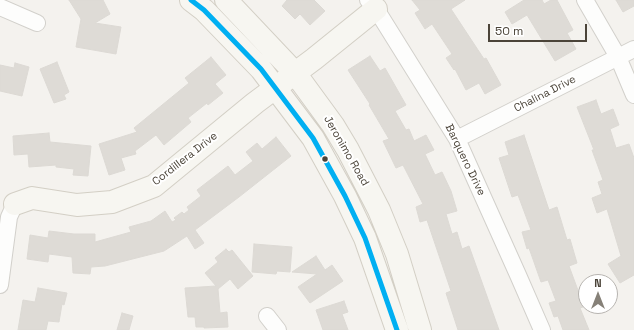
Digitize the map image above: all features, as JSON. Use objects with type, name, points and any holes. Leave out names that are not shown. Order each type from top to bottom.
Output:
[{"type":"main road","name":"Jeronimo Road","points":[[191,0],[204,10],[261,69],[313,138],[345,196],[365,238],[396,330]]},
{"type":"main road","name":"Jeronimo Road","points":[[226,0],[295,73],[316,101],[344,144],[379,210],[397,254],[420,330]]},
{"type":"main road","name":"Cordillera Drive","points":[[15,204],[32,198],[77,205],[112,202],[154,186],[255,103],[314,60],[372,4]]},
{"type":"street","points":[[585,0],[618,57],[634,95]]},
{"type":"street","name":"Barquero Drive","points":[[372,4],[457,139],[542,330]]},
{"type":"street","points":[[0,7],[37,23]]},
{"type":"street","name":"Chalina Drive","points":[[457,139],[634,49]]},
{"type":"street","name":"Cordillera Drive","points":[[0,285],[9,217],[15,204]]},
{"type":"street","points":[[266,316],[278,330]]},
{"type":"building","points":[[69,0],[103,0],[110,14],[95,23],[121,27],[116,54],[76,47],[81,19]]},
{"type":"building","points":[[287,0],[314,0],[325,11],[310,25],[300,14],[295,19],[282,6]]},
{"type":"building","points":[[412,0],[465,0],[451,9],[484,59],[486,58],[501,85],[485,94],[479,83],[466,90],[455,69],[454,70],[446,58],[452,54],[432,24],[425,29],[415,13],[420,10]]},
{"type":"building","points":[[524,0],[542,0],[544,4],[551,0],[557,0],[573,30],[567,33],[576,49],[555,61],[527,15],[512,24],[505,12]]},
{"type":"building","points":[[616,0],[634,0],[634,6],[623,12]]},
{"type":"building","points":[[370,56],[380,71],[385,68],[406,105],[395,111],[406,130],[409,129],[414,141],[426,135],[434,150],[425,154],[435,175],[442,172],[451,191],[457,211],[446,214],[452,234],[457,232],[462,249],[469,246],[499,330],[458,330],[446,293],[451,291],[427,220],[420,222],[416,207],[423,204],[403,165],[396,168],[383,141],[389,139],[369,105],[370,104],[348,70]]},
{"type":"building","points":[[211,57],[226,75],[215,84],[223,93],[188,118],[191,122],[164,145],[156,135],[135,151],[136,154],[121,158],[125,170],[109,175],[99,144],[137,132],[134,128],[189,83],[185,78]]},
{"type":"building","points":[[57,62],[69,92],[64,95],[66,99],[54,103],[40,69]]},
{"type":"building","points":[[15,63],[29,67],[22,96],[0,91],[0,65],[14,68]]},
{"type":"building","points":[[596,100],[601,114],[613,109],[619,125],[610,129],[616,148],[629,144],[634,158],[634,275],[620,283],[618,280],[618,274],[614,274],[608,264],[621,256],[607,209],[597,213],[592,198],[602,194],[598,182],[603,180],[592,150],[594,150],[577,107]]},
{"type":"building","points":[[49,133],[50,142],[91,146],[88,176],[73,175],[74,169],[56,167],[56,165],[29,167],[28,154],[14,155],[13,136]]},
{"type":"building","points":[[524,135],[549,210],[557,207],[567,240],[570,239],[577,263],[569,266],[578,290],[578,314],[582,314],[589,330],[563,330],[558,316],[554,317],[549,303],[556,301],[548,280],[541,282],[529,248],[527,249],[522,232],[531,230],[518,195],[512,197],[499,158],[509,155],[505,142]]},
{"type":"building","points":[[276,137],[291,156],[195,230],[204,243],[195,249],[187,236],[164,251],[105,266],[91,267],[90,274],[73,273],[72,257],[49,254],[48,262],[27,259],[30,235],[48,238],[49,231],[74,234],[95,234],[95,242],[131,232],[129,227],[151,221],[165,211],[172,222],[176,220],[174,218],[182,212],[184,214],[189,210],[187,207],[201,196],[197,190],[228,166],[235,175],[253,161],[246,152],[257,143],[262,149]]},
{"type":"building","points":[[254,244],[292,247],[290,272],[277,271],[276,274],[252,272]]},
{"type":"building","points":[[226,249],[229,252],[232,250],[253,276],[238,289],[230,279],[218,289],[220,313],[227,312],[228,327],[196,327],[195,317],[188,317],[185,288],[216,286],[205,273],[218,262],[215,258]]},
{"type":"building","points":[[316,256],[325,270],[332,265],[343,281],[310,303],[298,287],[317,274],[292,272]]},
{"type":"building","points":[[38,288],[67,293],[64,305],[62,304],[59,322],[48,321],[46,330],[18,330],[23,300],[35,302]]},
{"type":"building","points":[[344,301],[348,312],[342,314],[348,330],[323,330],[316,310]]},
{"type":"building","points":[[122,313],[133,316],[129,330],[117,330]]},
{"type":"transit line","points":[[191,0],[204,10],[261,69],[313,138],[345,196],[365,238],[397,330]]}]
